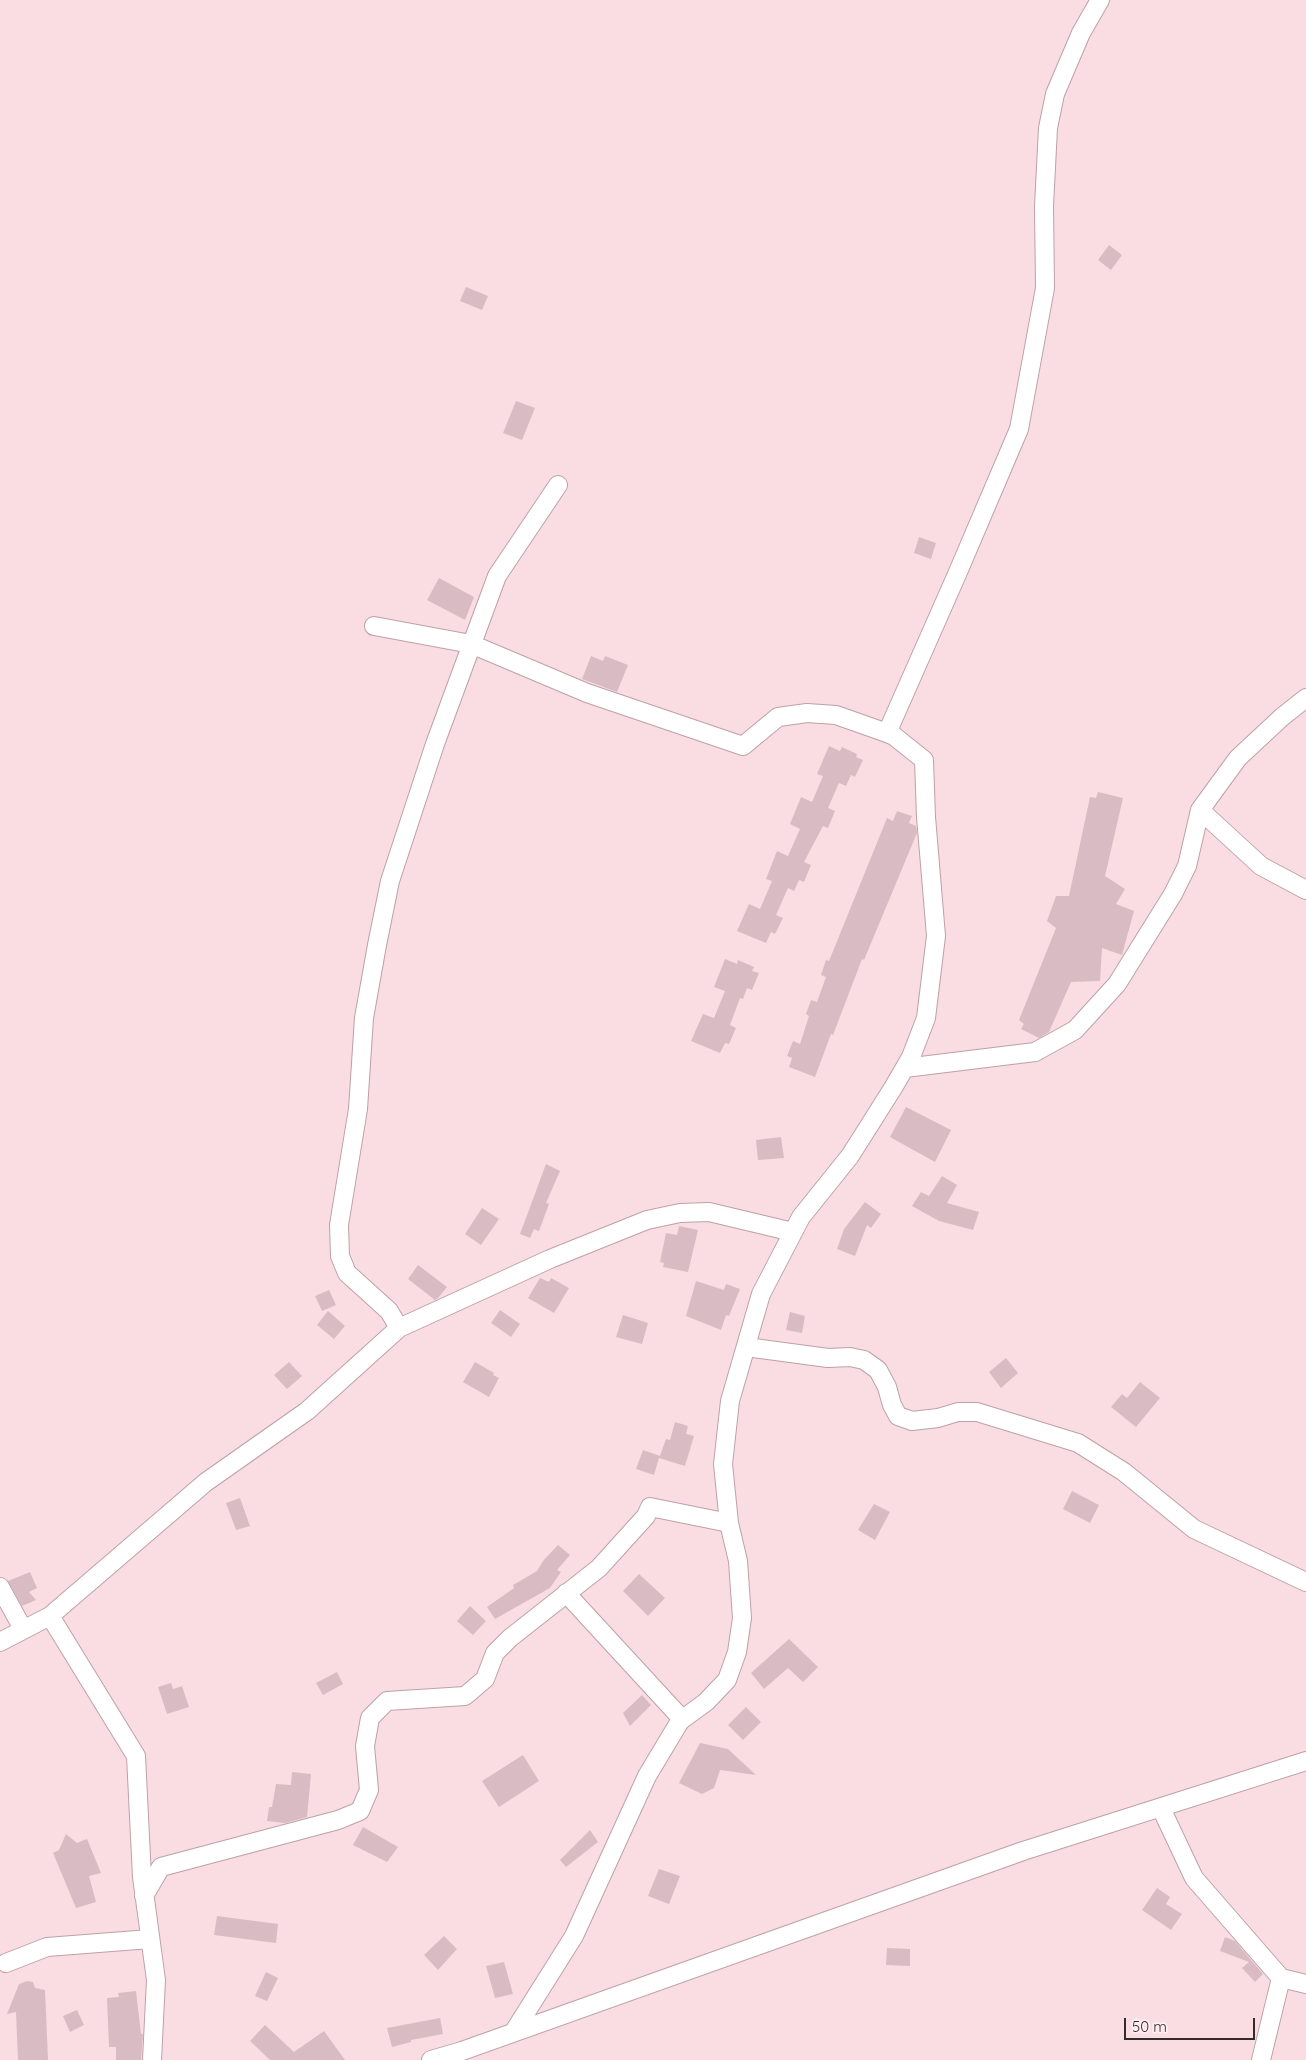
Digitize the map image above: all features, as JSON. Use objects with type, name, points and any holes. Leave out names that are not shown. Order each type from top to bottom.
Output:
[{"type":"street","points":[[887,733],[1019,429],[1045,288],[1044,206],[1048,128],[1055,94],[1081,33],[1100,0]]},
{"type":"street","points":[[399,1328],[388,1311],[347,1274],[340,1256],[339,1225],[358,1109],[364,1018],[390,881],[471,644],[497,576],[558,485]]},
{"type":"street","points":[[374,626],[471,644],[587,693],[743,746],[778,717],[807,713],[836,715],[894,736],[924,760],[926,817],[936,936],[926,1018],[905,1068],[850,1156],[801,1217],[761,1294],[730,1401],[723,1464],[729,1523],[738,1561],[742,1618],[738,1652],[727,1680],[706,1702],[682,1719],[647,1776],[574,1936],[512,2033]]},
{"type":"street","points":[[905,1068],[1035,1052],[1075,1030],[1117,984],[1173,894],[1187,866],[1200,810],[1238,758],[1282,717],[1306,698]]},
{"type":"street","points":[[1200,810],[1261,866],[1306,890]]},
{"type":"street","points":[[0,1642],[50,1616],[206,1482],[307,1411],[399,1328],[550,1259],[647,1220],[680,1213],[709,1212],[793,1232]]},
{"type":"street","points":[[746,1347],[828,1358],[850,1357],[864,1360],[878,1370],[898,1416],[912,1421],[938,1418],[958,1412],[977,1412],[1078,1444],[1124,1472],[1194,1529],[1306,1582]]},
{"type":"street","points":[[144,1896],[161,1867],[338,1820],[360,1811],[369,1790],[364,1746],[370,1718],[387,1701],[465,1696],[485,1679],[495,1653],[510,1638],[598,1568],[646,1516],[650,1507],[729,1523]]},
{"type":"street","points":[[0,1587],[23,1629]]},
{"type":"street","points":[[566,1593],[682,1719]]},
{"type":"street","points":[[50,1616],[136,1756],[142,1877],[156,1980],[152,2060]]},
{"type":"street","points":[[431,2060],[512,2033],[1023,1851],[1306,1761]]},
{"type":"street","points":[[1161,1808],[1194,1878],[1281,1978],[1306,1984]]},
{"type":"street","points":[[6,1963],[47,1947],[150,1939]]},
{"type":"street","points":[[1262,2060],[1281,1978]]},
{"type":"building","points":[[1109,245],[1122,255],[1111,270],[1098,260]]},
{"type":"building","points":[[466,287],[488,296],[482,310],[460,301]]},
{"type":"building","points":[[516,401],[535,408],[522,440],[503,433]]},
{"type":"building","points":[[919,537],[936,543],[931,559],[914,553]]},
{"type":"building","points":[[439,578],[474,597],[465,620],[427,600]]},
{"type":"building","points":[[591,656],[603,661],[605,656],[628,665],[617,692],[582,679]]},
{"type":"building","points":[[829,746],[840,751],[842,747],[857,754],[856,757],[863,760],[855,777],[851,775],[846,786],[839,783],[828,808],[835,811],[828,828],[823,826],[804,862],[811,865],[804,882],[799,880],[794,891],[788,888],[776,915],[783,918],[775,934],[771,932],[766,943],[737,931],[749,904],[760,909],[772,881],[766,879],[777,851],[788,856],[800,829],[790,824],[801,797],[812,802],[823,776],[817,774]]},
{"type":"building","points":[[1098,792],[1123,798],[1105,876],[1125,889],[1116,904],[1134,911],[1122,955],[1102,948],[1100,981],[1071,982],[1049,1032],[1039,1038],[1021,1029],[1024,1024],[1019,1020],[1056,928],[1047,921],[1056,896],[1069,896],[1090,797],[1096,798]]},
{"type":"building","points":[[897,811],[912,816],[909,823],[916,826],[917,833],[864,960],[862,959],[815,1077],[789,1067],[792,1058],[787,1056],[793,1041],[800,1044],[809,1016],[806,1014],[811,1000],[817,1002],[826,977],[821,975],[826,960],[829,961],[887,818],[893,821]]},
{"type":"building","points":[[725,959],[737,964],[738,960],[754,967],[752,971],[759,973],[752,990],[747,988],[743,999],[740,998],[730,1025],[736,1028],[729,1044],[725,1043],[720,1053],[691,1041],[703,1014],[714,1018],[725,991],[714,987]]},
{"type":"building","points":[[906,1107],[951,1130],[935,1162],[890,1137]]},
{"type":"building","points":[[781,1137],[784,1158],[758,1160],[756,1140]]},
{"type":"building","points":[[546,1164],[560,1171],[546,1203],[549,1204],[539,1231],[534,1229],[530,1238],[520,1234]]},
{"type":"building","points":[[942,1176],[957,1185],[947,1203],[979,1212],[973,1230],[939,1221],[912,1206],[921,1192],[929,1196]]},
{"type":"building","points":[[865,1202],[881,1214],[871,1228],[867,1225],[855,1256],[837,1249],[844,1229]]},
{"type":"building","points":[[482,1208],[499,1219],[481,1245],[465,1234]]},
{"type":"building","points":[[679,1226],[698,1230],[688,1272],[663,1267],[664,1263],[660,1262],[666,1233],[677,1235]]},
{"type":"building","points":[[418,1265],[447,1287],[435,1300],[408,1279]]},
{"type":"building","points":[[540,1278],[549,1282],[551,1278],[569,1288],[554,1313],[528,1298]]},
{"type":"building","points":[[696,1281],[724,1290],[726,1284],[740,1289],[729,1316],[726,1315],[721,1330],[686,1316]]},
{"type":"building","points":[[329,1290],[336,1305],[322,1311],[315,1296]]},
{"type":"building","points":[[500,1310],[520,1324],[511,1337],[491,1323]]},
{"type":"building","points":[[328,1311],[345,1326],[334,1339],[317,1325]]},
{"type":"building","points":[[790,1312],[805,1316],[802,1333],[786,1330]]},
{"type":"building","points":[[623,1315],[648,1323],[642,1344],[616,1337]]},
{"type":"building","points":[[1006,1358],[1018,1373],[1001,1388],[989,1372]]},
{"type":"building","points":[[289,1362],[302,1376],[287,1389],[274,1375]]},
{"type":"building","points":[[475,1362],[499,1378],[489,1397],[463,1382]]},
{"type":"building","points":[[1140,1382],[1160,1398],[1136,1427],[1111,1407],[1122,1394],[1127,1398]]},
{"type":"building","points":[[675,1422],[688,1426],[686,1434],[694,1436],[685,1466],[659,1458],[654,1475],[636,1469],[643,1450],[660,1456],[666,1439],[670,1440]]},
{"type":"building","points":[[1072,1491],[1099,1505],[1090,1523],[1063,1509]]},
{"type":"building","points":[[240,1498],[250,1526],[236,1530],[226,1503]]},
{"type":"building","points":[[874,1504],[890,1512],[875,1540],[858,1530]]},
{"type":"building","points":[[558,1545],[570,1555],[557,1570],[561,1572],[550,1588],[495,1619],[487,1607],[514,1588],[513,1585],[537,1571],[543,1561]]},
{"type":"building","points":[[30,1572],[37,1588],[29,1592],[36,1600],[22,1606],[8,1581]]},
{"type":"building","points":[[639,1574],[665,1598],[648,1616],[623,1591]]},
{"type":"building","points":[[470,1606],[486,1621],[473,1635],[457,1621]]},
{"type":"building","points":[[789,1639],[818,1667],[803,1682],[788,1668],[764,1689],[751,1673]]},
{"type":"building","points":[[337,1672],[343,1684],[323,1695],[316,1683]]},
{"type":"building","points":[[171,1683],[173,1689],[182,1686],[189,1707],[167,1714],[158,1687]]},
{"type":"building","points":[[642,1695],[651,1705],[630,1726],[623,1713]]},
{"type":"building","points":[[746,1707],[761,1722],[743,1740],[728,1725]]},
{"type":"building","points":[[700,1743],[728,1749],[756,1775],[720,1770],[714,1788],[702,1794],[679,1783]]},
{"type":"building","points":[[523,1755],[539,1781],[499,1807],[482,1781]]},
{"type":"building","points":[[292,1772],[311,1774],[307,1817],[285,1823],[267,1821],[269,1807],[272,1807],[276,1784],[291,1785]]},
{"type":"building","points":[[363,1827],[398,1847],[387,1862],[353,1845]]},
{"type":"building","points":[[590,1830],[598,1842],[566,1867],[560,1860]]},
{"type":"building","points":[[66,1834],[77,1843],[87,1839],[101,1873],[89,1876],[96,1902],[76,1908],[53,1853],[59,1850]]},
{"type":"building","points":[[659,1869],[680,1876],[669,1904],[648,1896]]},
{"type":"building","points":[[1157,1888],[1170,1897],[1166,1904],[1182,1914],[1171,1930],[1142,1910]]},
{"type":"building","points":[[217,1916],[278,1924],[276,1943],[214,1935]]},
{"type":"building","points":[[444,1936],[457,1949],[438,1970],[424,1955]]},
{"type":"building","points":[[1225,1937],[1235,1941],[1263,1974],[1255,1982],[1242,1968],[1249,1962],[1220,1951]]},
{"type":"building","points":[[887,1948],[910,1949],[910,1966],[886,1965]]},
{"type":"building","points":[[504,1962],[513,1994],[495,1998],[486,1966]]},
{"type":"building","points":[[266,1972],[278,1978],[267,2001],[255,1996]]},
{"type":"building","points":[[27,1981],[33,1982],[35,1988],[45,1990],[48,2060],[18,2060],[16,2012],[7,2014],[19,1984]]},
{"type":"building","points":[[136,1991],[141,2034],[143,2034],[141,2060],[116,2060],[116,2047],[109,2047],[107,1998],[119,1997],[118,1993]]},
{"type":"building","points":[[77,2010],[84,2025],[70,2032],[63,2016]]},
{"type":"building","points":[[440,2018],[443,2034],[411,2040],[411,2042],[392,2047],[387,2028]]},
{"type":"building","points":[[265,2025],[294,2052],[324,2031],[345,2060],[270,2060],[250,2041]]}]
